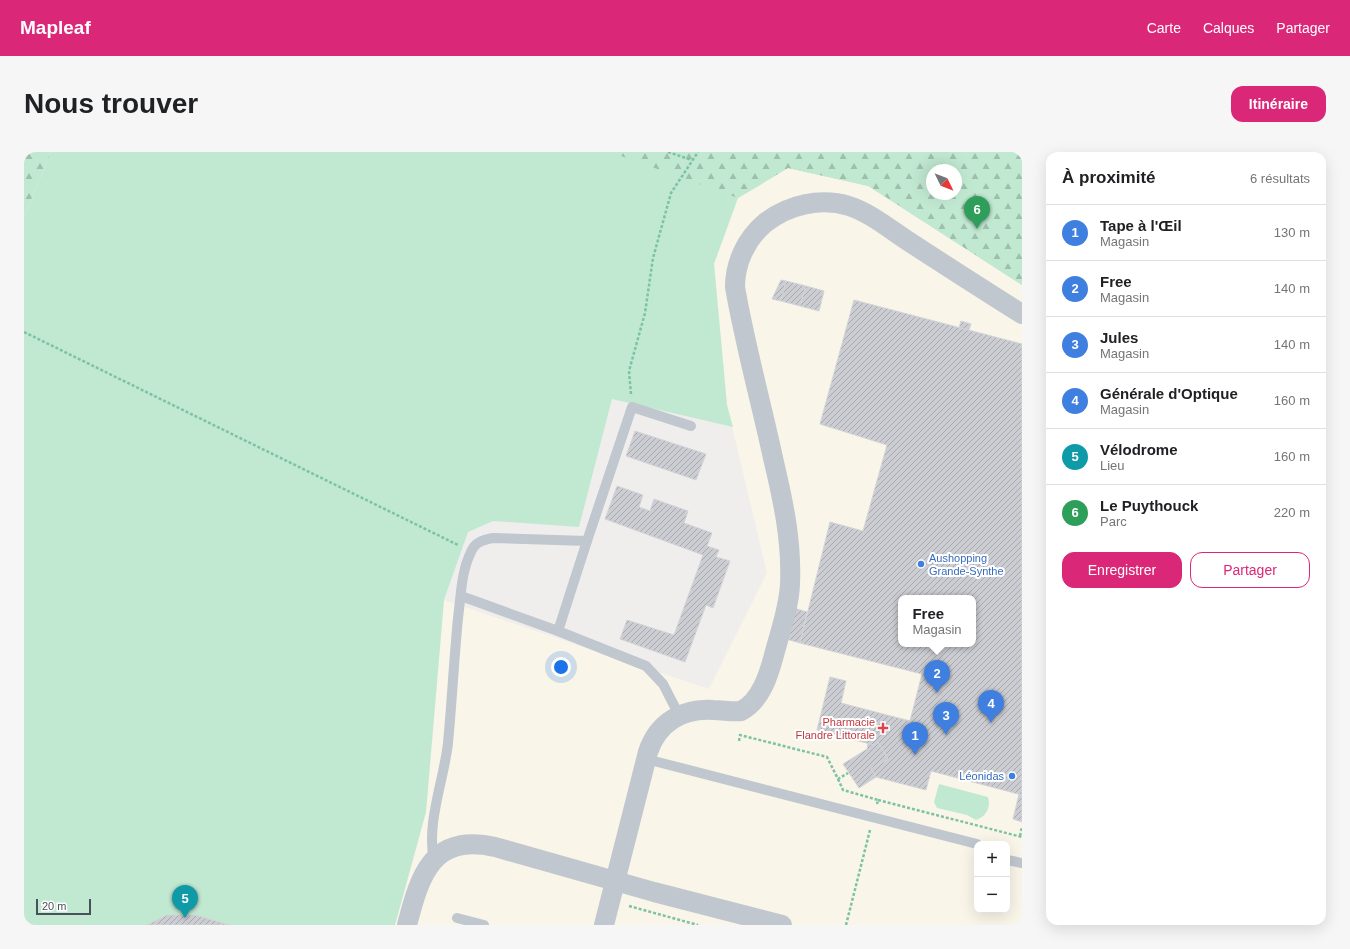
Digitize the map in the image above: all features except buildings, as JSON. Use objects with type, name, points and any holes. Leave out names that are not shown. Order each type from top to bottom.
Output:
[{"type":"street","points":[[604,925],[651,743],[660,729],[680,715],[696,710],[741,711],[755,700],[766,679],[773,660],[789,597],[790,554],[786,513],[735,287],[740,260],[744,250],[755,233],[770,220],[798,206],[816,202],[848,206],[876,220],[1022,314]]},
{"type":"street","points":[[407,925],[418,885],[423,873],[434,860],[456,846],[479,844],[495,847],[782,925]]},
{"type":"lane","points":[[558,630],[632,407],[691,426]]},
{"type":"lane","points":[[434,860],[432,836],[448,742],[464,571],[471,551],[479,542],[492,538],[587,541]]},
{"type":"lane","points":[[461,596],[558,630],[646,666],[663,684],[680,715]]},
{"type":"lane","points":[[646,759],[974,843]]},
{"type":"lane","points":[[1010,860],[1022,862]]},
{"type":"lane","points":[[456,918],[484,925]]},
{"type":"path","points":[[668,152],[692,160]]},
{"type":"path","points":[[632,407],[629,371],[645,313],[653,258],[671,193],[698,152]]},
{"type":"path","points":[[24,332],[471,551]]},
{"type":"path","points":[[739,741],[740,735],[828,757],[843,790],[1021,837],[1022,827]]},
{"type":"path","points":[[838,779],[848,773]]},
{"type":"path","points":[[846,925],[878,800]]},
{"type":"shaded area","points":[[788,168],[869,186],[1022,285],[1022,925],[395,925],[426,812],[444,600],[709,689],[767,573],[727,405],[714,264],[738,198]]},
{"type":"green space","points":[[24,152],[51,152],[24,217]]},
{"type":"green space","points":[[51,152],[1022,152],[1022,285],[868,186],[788,168],[738,198],[714,264],[727,405],[733,427],[612,399],[579,527],[493,521],[468,532],[444,600],[426,812],[395,925],[24,925],[24,217]]},
{"type":"green space","points":[[610,152],[1022,152],[1022,285],[869,186],[788,168],[738,198]]},
{"type":"green space","points":[[939,784],[988,797],[989,804],[987,811],[983,816],[976,820],[967,815],[937,808],[934,802]]},
{"type":"place","name":"Le Puythouck","points":[[977,229]]},
{"type":"place","name":"Aushopping Grande-Synthe","points":[[921,564]]},
{"type":"place","name":"Free","points":[[937,693]]},
{"type":"place","name":"Générale d'Optique","points":[[991,723]]},
{"type":"place","name":"Pharmacie Flandre Littorale","points":[[883,728]]},
{"type":"place","name":"Jules","points":[[946,735]]},
{"type":"place","name":"Tape à l'Œil","points":[[915,755]]},
{"type":"place","name":"Léonidas","points":[[1012,776]]},
{"type":"place","name":"Vélodrome","points":[[185,918]]}]
